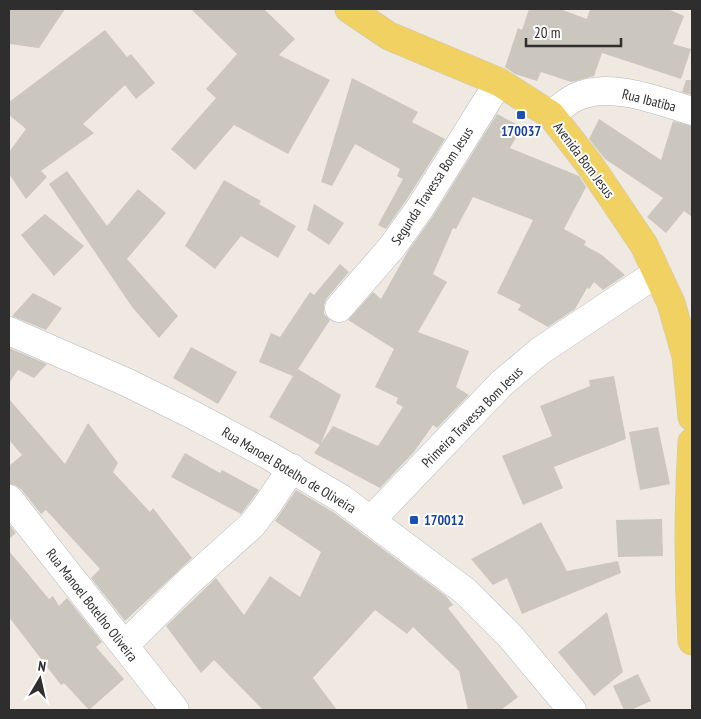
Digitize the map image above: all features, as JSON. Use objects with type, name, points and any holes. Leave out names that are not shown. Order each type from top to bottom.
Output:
[{"type":"main road","name":"Avenida Bom Jesus","points":[[349,9],[389,36],[499,82],[551,115],[613,198],[644,245],[671,303],[686,356],[692,417]]},
{"type":"main road","points":[[692,442],[688,505],[692,641]]},
{"type":"street","name":"Segunda Travessa Bom Jesus","points":[[339,308],[392,247],[420,208],[499,82]]},
{"type":"street","name":"Rua Ibatiba","points":[[551,115],[576,97],[598,91],[628,92],[692,111]]},
{"type":"street","name":"Primeira Travessa Bom Jesus","points":[[371,520],[502,382],[540,351],[657,273]]},
{"type":"street","name":"Rua Manoel Botelho de Oliveira","points":[[9,331],[126,382],[193,415],[292,468],[342,499],[465,591],[512,638],[572,710]]},
{"type":"street","points":[[124,645],[184,585],[252,525],[292,468]]},
{"type":"street","name":"Rua Manoel Botelho Oliveira","points":[[9,499],[175,710]]},
{"type":"building","points":[[9,9],[65,9],[39,48],[9,44]]},
{"type":"building","points":[[191,9],[264,9],[295,39],[279,55],[330,80],[288,154],[234,125],[195,170],[171,149],[216,98],[206,89],[237,54]]},
{"type":"building","points":[[529,9],[560,9],[587,19],[590,9],[668,9],[684,16],[673,44],[691,49],[681,79],[602,53],[594,76],[571,82],[541,72],[537,81],[515,74],[505,67],[518,28],[522,30]]},
{"type":"building","points":[[105,30],[127,57],[131,54],[155,83],[136,99],[125,85],[83,124],[94,133],[41,171],[47,177],[26,199],[9,174],[9,152],[26,129],[9,115],[9,102]]},
{"type":"building","points":[[352,78],[418,112],[412,122],[445,139],[386,229],[378,225],[403,179],[397,176],[400,169],[355,144],[332,186],[321,182]]},
{"type":"building","points":[[686,80],[692,80],[692,95],[682,92]]},
{"type":"building","points":[[497,114],[522,127],[510,148],[579,176],[586,187],[564,229],[586,241],[584,245],[602,255],[625,275],[603,290],[594,282],[589,289],[587,288],[575,309],[548,327],[518,310],[521,305],[497,293],[533,220],[473,197],[456,229],[453,228],[433,274],[447,282],[418,332],[469,351],[456,387],[469,395],[437,428],[433,425],[414,452],[380,488],[314,453],[320,445],[269,417],[293,376],[259,362],[271,333],[280,337],[310,292],[314,295],[340,264],[349,272],[327,298],[324,305],[324,314],[330,320],[298,369],[341,395],[321,443],[333,426],[378,446],[403,407],[396,403],[398,398],[375,387],[394,349],[348,320],[373,292],[381,299],[408,251],[433,216]]},
{"type":"building","points":[[599,119],[661,160],[673,121],[692,126],[692,217],[684,211],[666,233],[647,217],[663,198],[605,159],[589,139]]},
{"type":"building","points":[[67,171],[107,226],[138,189],[166,213],[127,259],[178,316],[159,338],[132,307],[49,184]]},
{"type":"building","points":[[224,180],[261,201],[259,204],[296,226],[278,258],[241,236],[215,269],[185,246]]},
{"type":"building","points":[[314,204],[344,223],[329,245],[307,230]]},
{"type":"building","points":[[45,214],[84,246],[54,276],[21,235]]},
{"type":"building","points":[[33,293],[62,308],[46,330],[12,316]]},
{"type":"building","points":[[191,347],[237,372],[218,404],[173,378]]},
{"type":"building","points":[[9,348],[47,364],[34,378],[18,370],[9,383]]},
{"type":"building","points":[[614,376],[626,439],[554,467],[563,488],[523,505],[502,456],[552,436],[540,406],[590,386],[589,380]]},
{"type":"building","points":[[9,399],[65,464],[88,423],[118,463],[113,472],[150,512],[153,508],[192,558],[125,621],[91,578],[100,569],[46,510],[41,514],[21,489],[9,484],[9,466],[22,455],[9,440]]},
{"type":"building","points":[[658,427],[670,484],[640,490],[629,432]]},
{"type":"building","points":[[185,453],[220,473],[222,470],[259,490],[241,514],[171,477]]},
{"type":"building","points":[[296,490],[333,512],[446,596],[453,605],[448,608],[518,697],[501,710],[468,710],[459,671],[413,627],[407,634],[375,610],[313,678],[337,710],[263,710],[214,660],[201,673],[166,626],[216,578],[244,615],[270,576],[300,597],[321,552],[275,521]]},
{"type":"building","points":[[662,519],[663,556],[618,557],[616,520]]},
{"type":"building","points":[[541,522],[567,571],[618,561],[621,573],[522,614],[507,578],[493,585],[471,559]]},
{"type":"building","points":[[9,524],[16,533],[9,539]]},
{"type":"building","points":[[9,551],[49,599],[53,596],[59,606],[67,598],[102,642],[96,647],[124,679],[89,710],[64,683],[61,685],[9,617]]},
{"type":"building","points":[[607,612],[623,672],[594,696],[558,652]]},
{"type":"building","points":[[638,674],[651,701],[631,710],[624,710],[613,686]]},
{"type":"place","name":"170037","points":[[521,115]]},
{"type":"place","name":"170012","points":[[414,520]]}]
